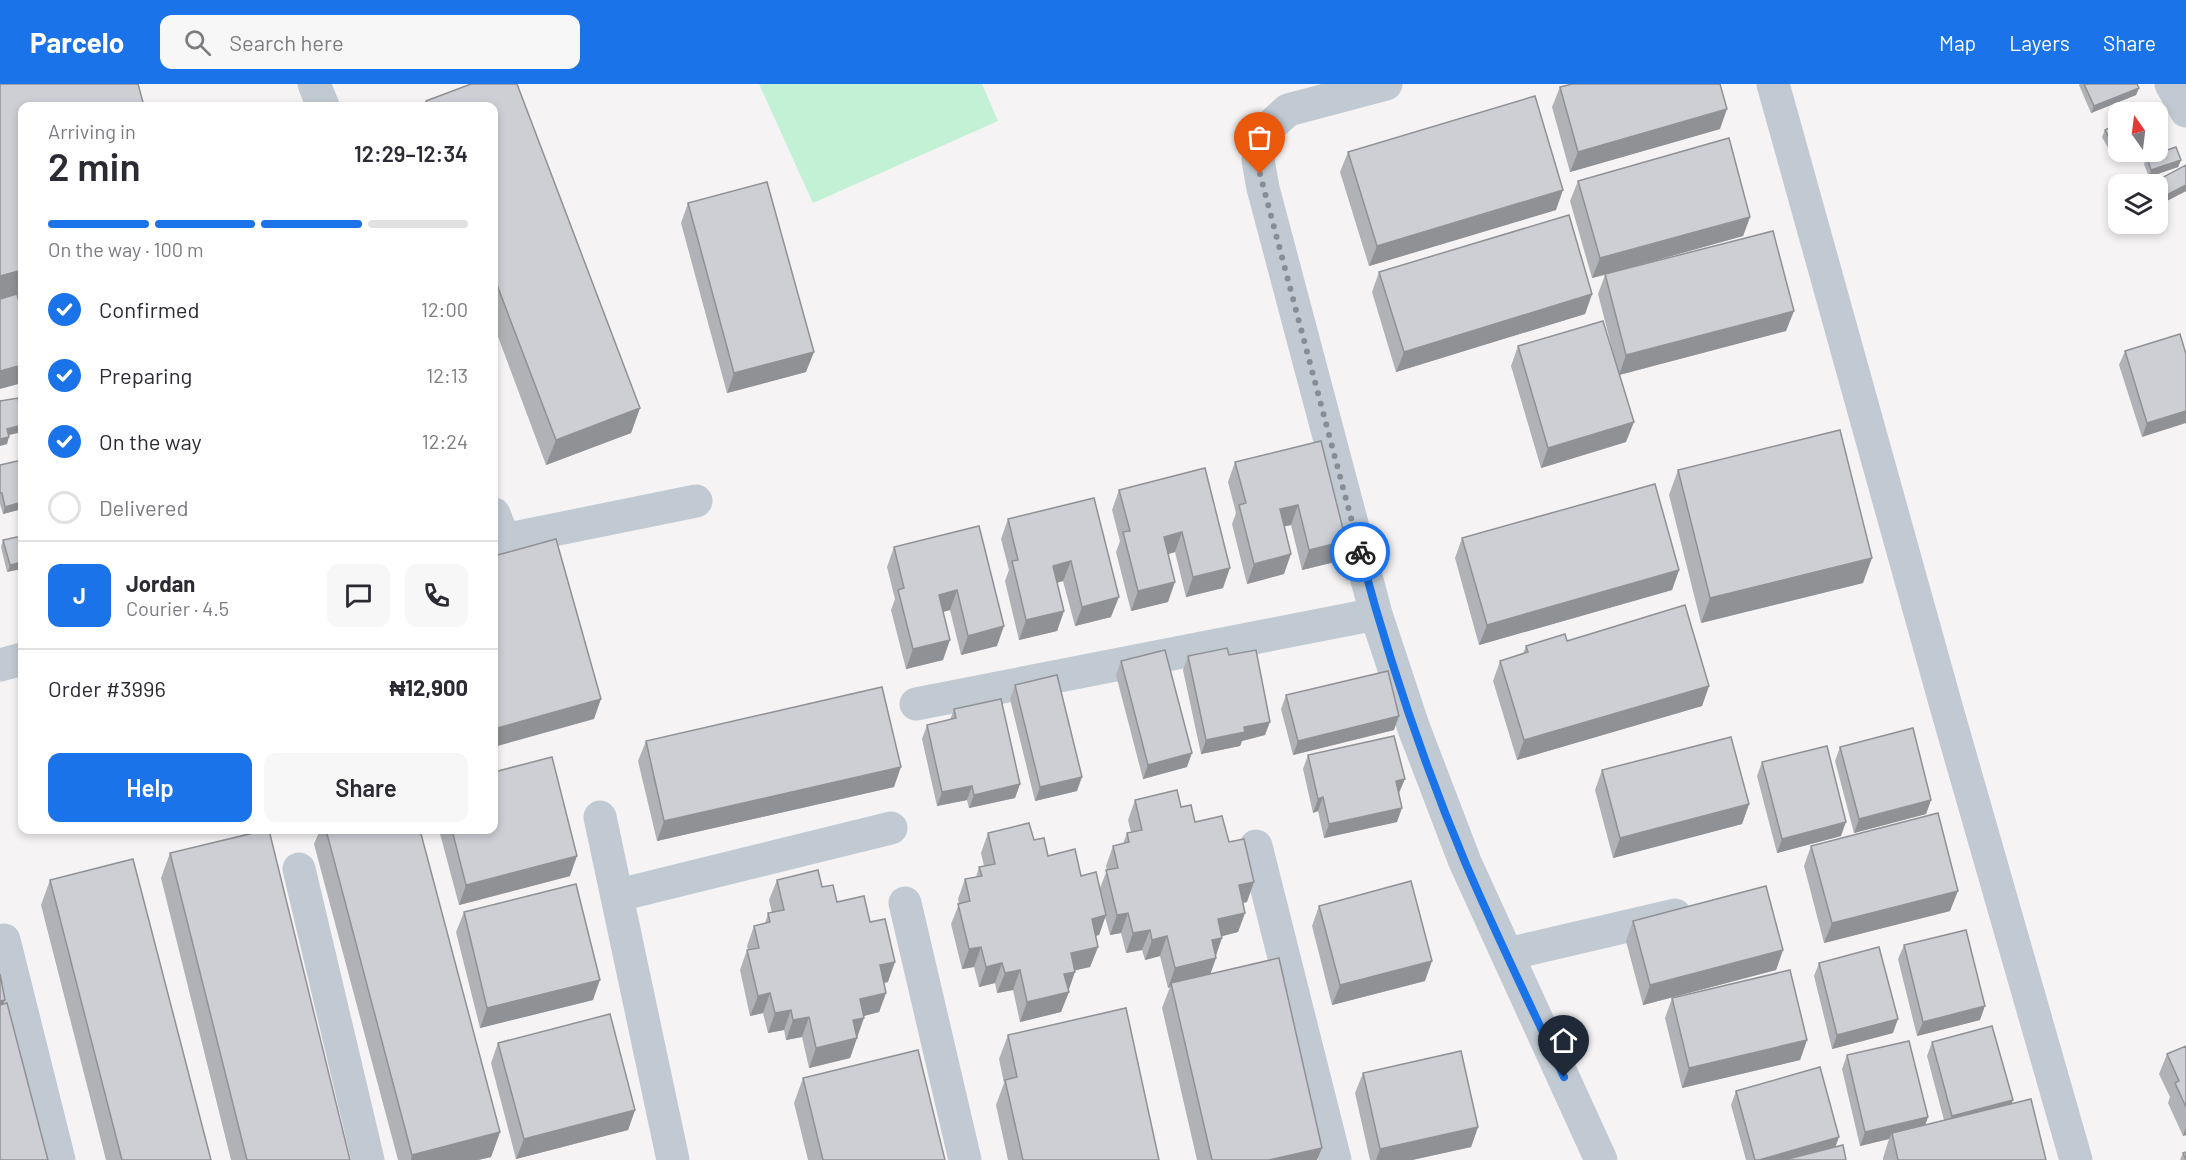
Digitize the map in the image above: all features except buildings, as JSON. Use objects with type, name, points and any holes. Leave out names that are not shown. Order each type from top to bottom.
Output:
[{"type":"street","points":[[314,84],[321,102]]},
{"type":"street","points":[[1386,84],[1288,110],[1266,130],[1258,160],[1263,188],[1376,614],[1413,726],[1461,851],[1601,1160]]},
{"type":"street","points":[[1773,84],[1946,706],[2076,1160]]},
{"type":"street","points":[[2171,84],[2186,111]]},
{"type":"street","points":[[498,532],[696,501]]},
{"type":"street","points":[[916,705],[1376,614]]},
{"type":"street","points":[[0,665],[18,660]]},
{"type":"street","points":[[600,817],[619,895],[673,1160]]},
{"type":"street","points":[[619,895],[891,828]]},
{"type":"street","points":[[1256,846],[1335,1160]]},
{"type":"street","points":[[299,869],[368,1160]]},
{"type":"street","points":[[905,903],[964,1160]]},
{"type":"street","points":[[1508,954],[1710,907]]},
{"type":"street","points":[[4,940],[59,1160]]},
{"type":"green space","points":[[759,84],[982,84],[998,121],[813,203]]},
{"type":"way so far","points":[[1260,174],[1360,552]]},
{"type":"route","points":[[1360,552],[1376,614],[1413,726],[1465,862],[1564,1077]]}]
